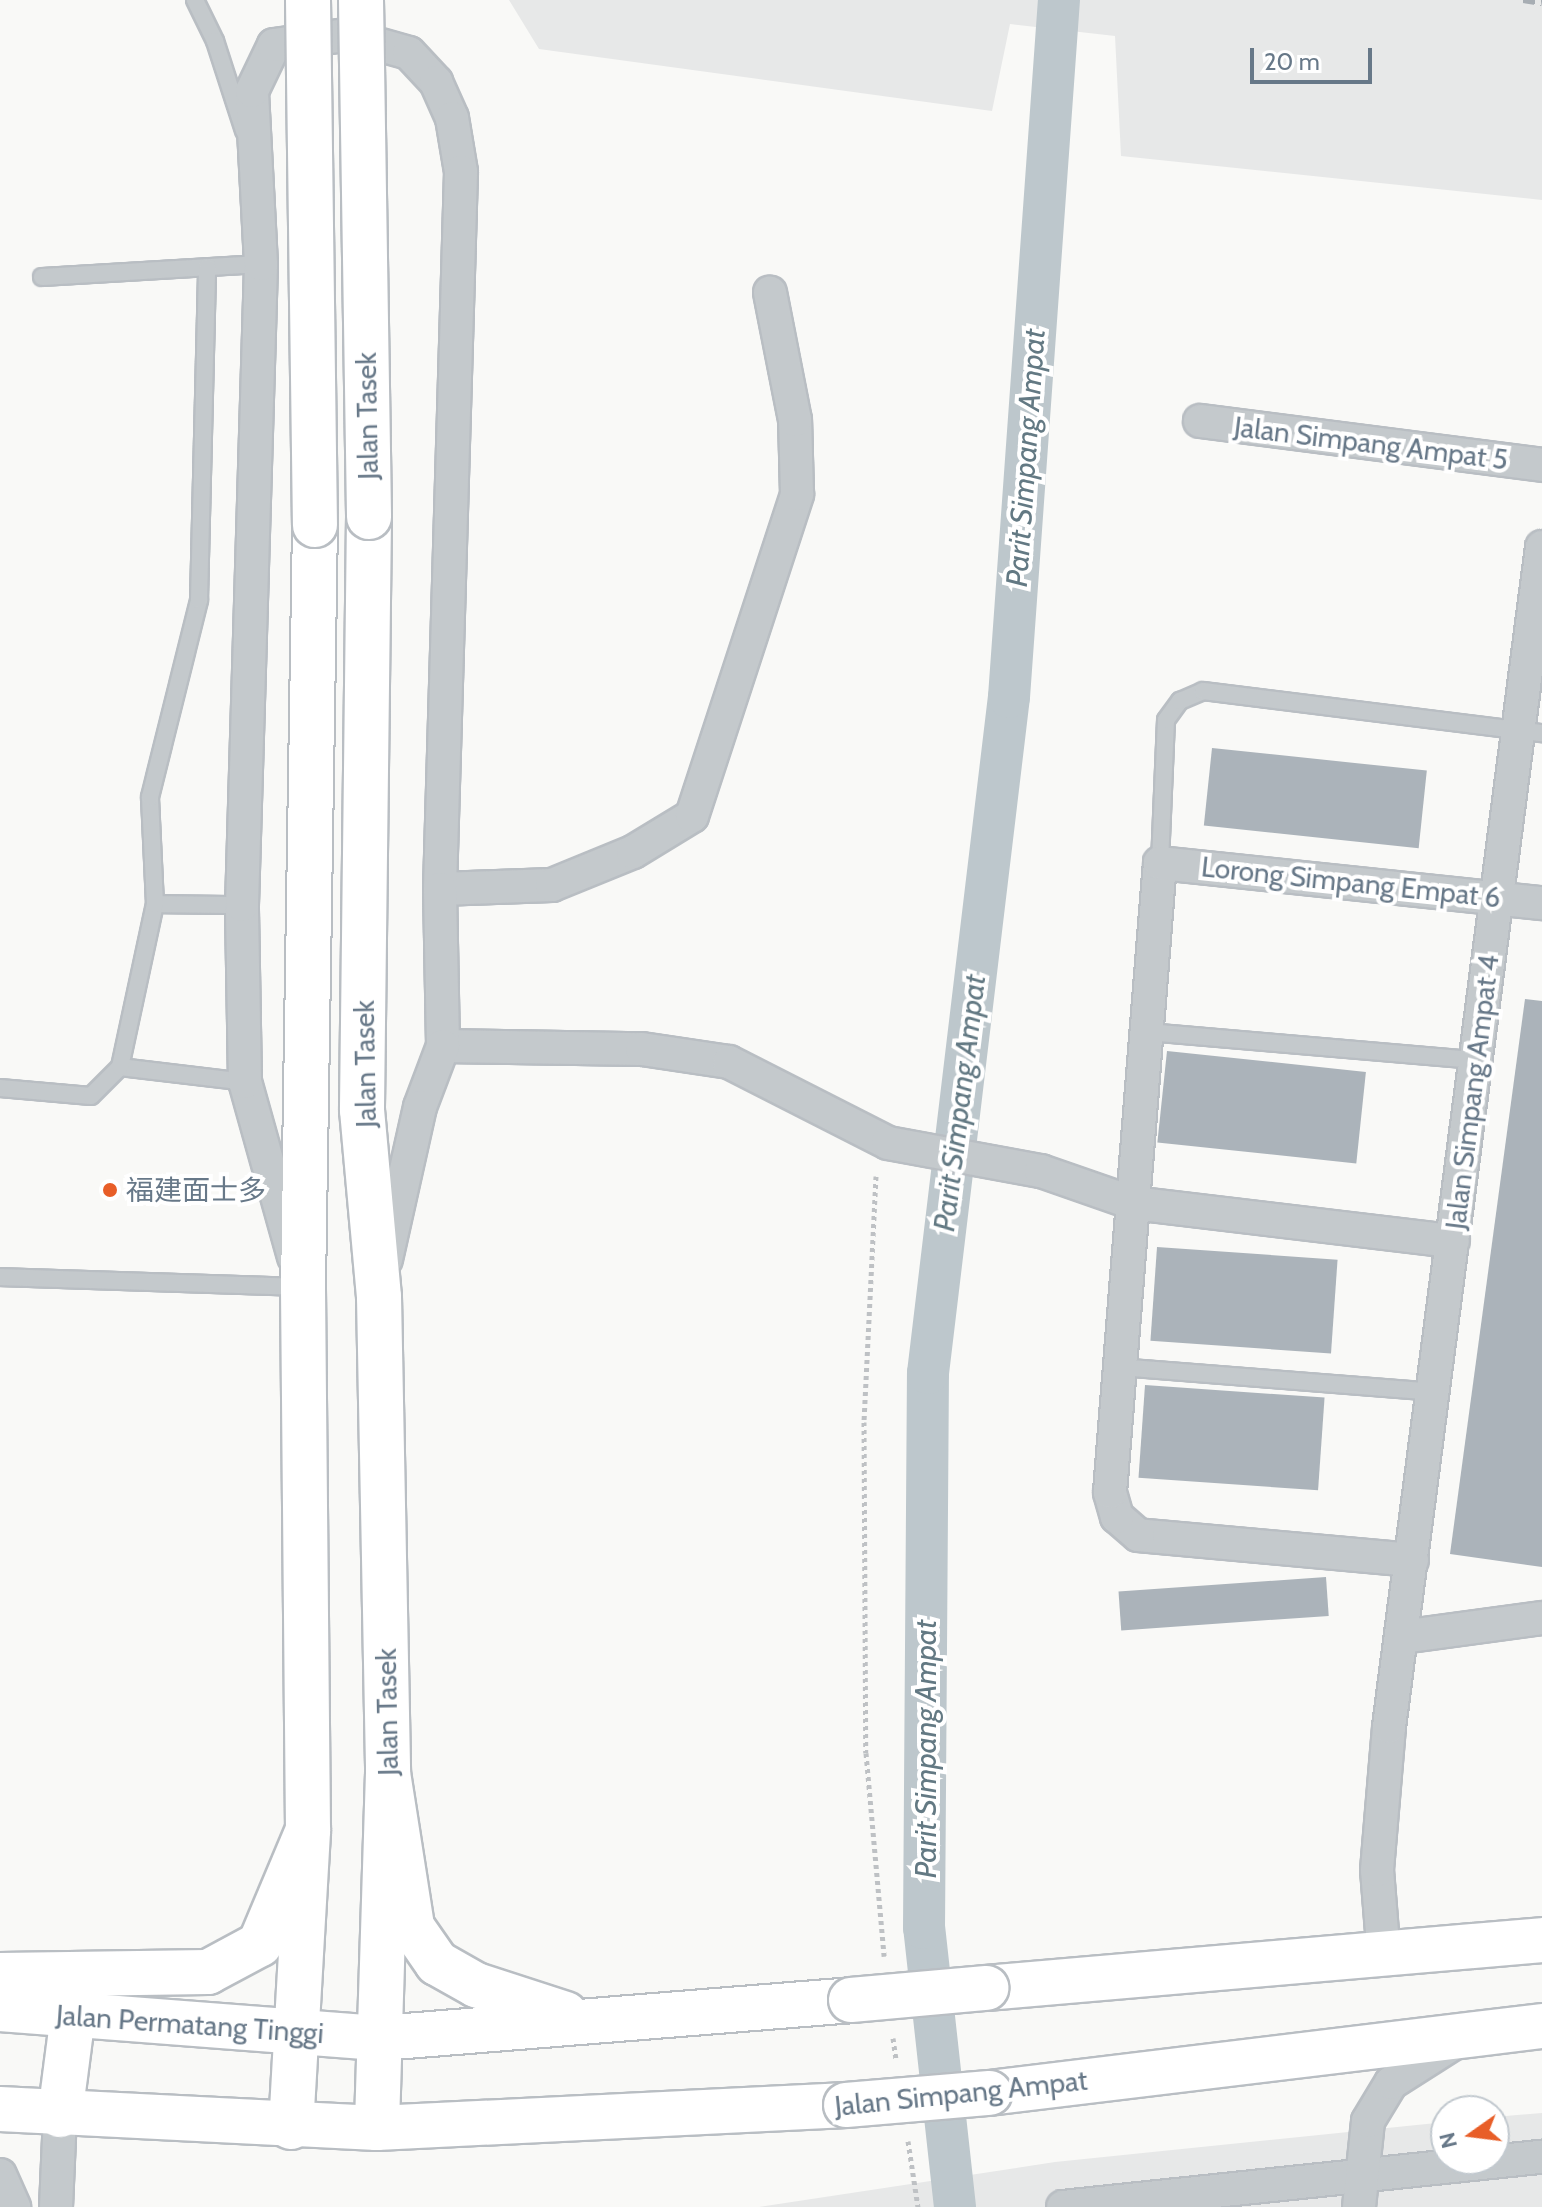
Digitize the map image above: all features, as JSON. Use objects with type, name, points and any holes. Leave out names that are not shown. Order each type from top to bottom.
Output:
[{"type":"main road","name":"Jalan Tasek","points":[[291,2127],[308,1830],[303,1287],[315,525],[307,0]]},
{"type":"main road","name":"Jalan Tasek","points":[[353,17],[369,517],[362,1110],[379,1297],[388,1773],[377,2128]]},
{"type":"main road","points":[[388,1773],[412,1927],[437,1963],[476,1985],[585,2020]]},
{"type":"main road","points":[[0,1975],[208,1972],[260,1944],[308,1830]]},
{"type":"main road","points":[[381,2038],[1384,1957],[1542,1940]]},
{"type":"main road","name":"Jalan Permatang Tinggi","points":[[0,2009],[381,2038]]},
{"type":"main road","points":[[60,2115],[73,2015]]},
{"type":"main road","name":"Jalan Simpang Ampat","points":[[377,2128],[846,2105],[989,2093],[1542,2026]]},
{"type":"main road","points":[[0,2109],[291,2127],[377,2128]]},
{"type":"street","points":[[303,1287],[245,1082],[242,905],[261,264],[252,91],[274,45],[353,17],[409,53],[436,82],[452,118],[461,172],[440,889],[443,1046],[402,1176],[379,1297]]},
{"type":"street","points":[[440,889],[552,885],[633,852],[692,816],[797,494],[795,420],[770,292]]},
{"type":"street","name":"Jalan Simpang Ampat 5","points":[[1200,421],[1542,465]]},
{"type":"street","name":"Jalan Simpang Ampat 4","points":[[1384,1957],[1377,1870],[1402,1637],[1497,896],[1530,730],[1542,547]]},
{"type":"street","points":[[1160,863],[1110,1492],[1117,1517],[1138,1535],[1412,1560]]},
{"type":"street","name":"Lorong Simpang Empat 6","points":[[1160,863],[1542,903]]},
{"type":"street","points":[[443,1046],[642,1049],[729,1062],[883,1140],[1041,1171],[1133,1203],[1453,1241]]},
{"type":"street","points":[[1402,1637],[1542,1618]]},
{"type":"street","points":[[1362,2191],[1368,2121],[1391,2083],[1466,2035]]},
{"type":"street","points":[[56,2207],[60,2115]]},
{"type":"street","points":[[1063,2207],[1362,2191],[1542,2157]]},
{"type":"street","points":[[0,2175],[14,2207]]},
{"type":"lane","points":[[195,0],[215,41],[253,155]]},
{"type":"lane","points":[[307,0],[353,17]]},
{"type":"lane","points":[[42,277],[261,264]]},
{"type":"lane","points":[[0,1088],[91,1096],[120,1067],[155,904],[150,797],[199,600],[207,267]]},
{"type":"lane","points":[[1160,863],[1166,720],[1180,701],[1203,691],[1530,730]]},
{"type":"lane","points":[[155,904],[242,905]]},
{"type":"lane","points":[[1147,1032],[1476,1060]]},
{"type":"lane","points":[[120,1067],[245,1082]]},
{"type":"lane","points":[[0,1277],[303,1287]]},
{"type":"lane","points":[[1119,1367],[1434,1392]]},
{"type":"path","points":[[883,1140],[864,1422],[866,1753],[885,1961]]},
{"type":"path","points":[[892,2023],[897,2070]]},
{"type":"path","points":[[906,2131],[918,2207]]},
{"type":"shaded area","points":[[509,0],[1542,0],[1542,200],[1121,156],[1115,36],[1010,24],[992,111],[539,49]]},
{"type":"shaded area","points":[[1542,2113],[1542,2207],[759,2207],[1055,2162],[1430,2124],[1430,2175],[1510,2175],[1510,2116]]},
{"type":"building","points":[[1212,748],[1427,771],[1419,848],[1204,826]]},
{"type":"building","points":[[1525,999],[1542,1001],[1542,1567],[1450,1554]]},
{"type":"building","points":[[1167,1051],[1366,1072],[1356,1163],[1157,1142]]},
{"type":"building","points":[[1157,1247],[1338,1260],[1331,1353],[1150,1341]]},
{"type":"building","points":[[1145,1385],[1325,1398],[1318,1490],[1139,1478]]},
{"type":"building","points":[[1326,1577],[1329,1616],[1121,1630],[1119,1592]]},
{"type":"waterway","name":"Parit Simpang Ampat","points":[[955,2207],[924,1928],[928,1373],[1009,697],[1059,0]]},
{"type":"railway","points":[[1523,0],[1542,3]]},
{"type":"place","name":"福建面士多","points":[[110,1190]]}]
